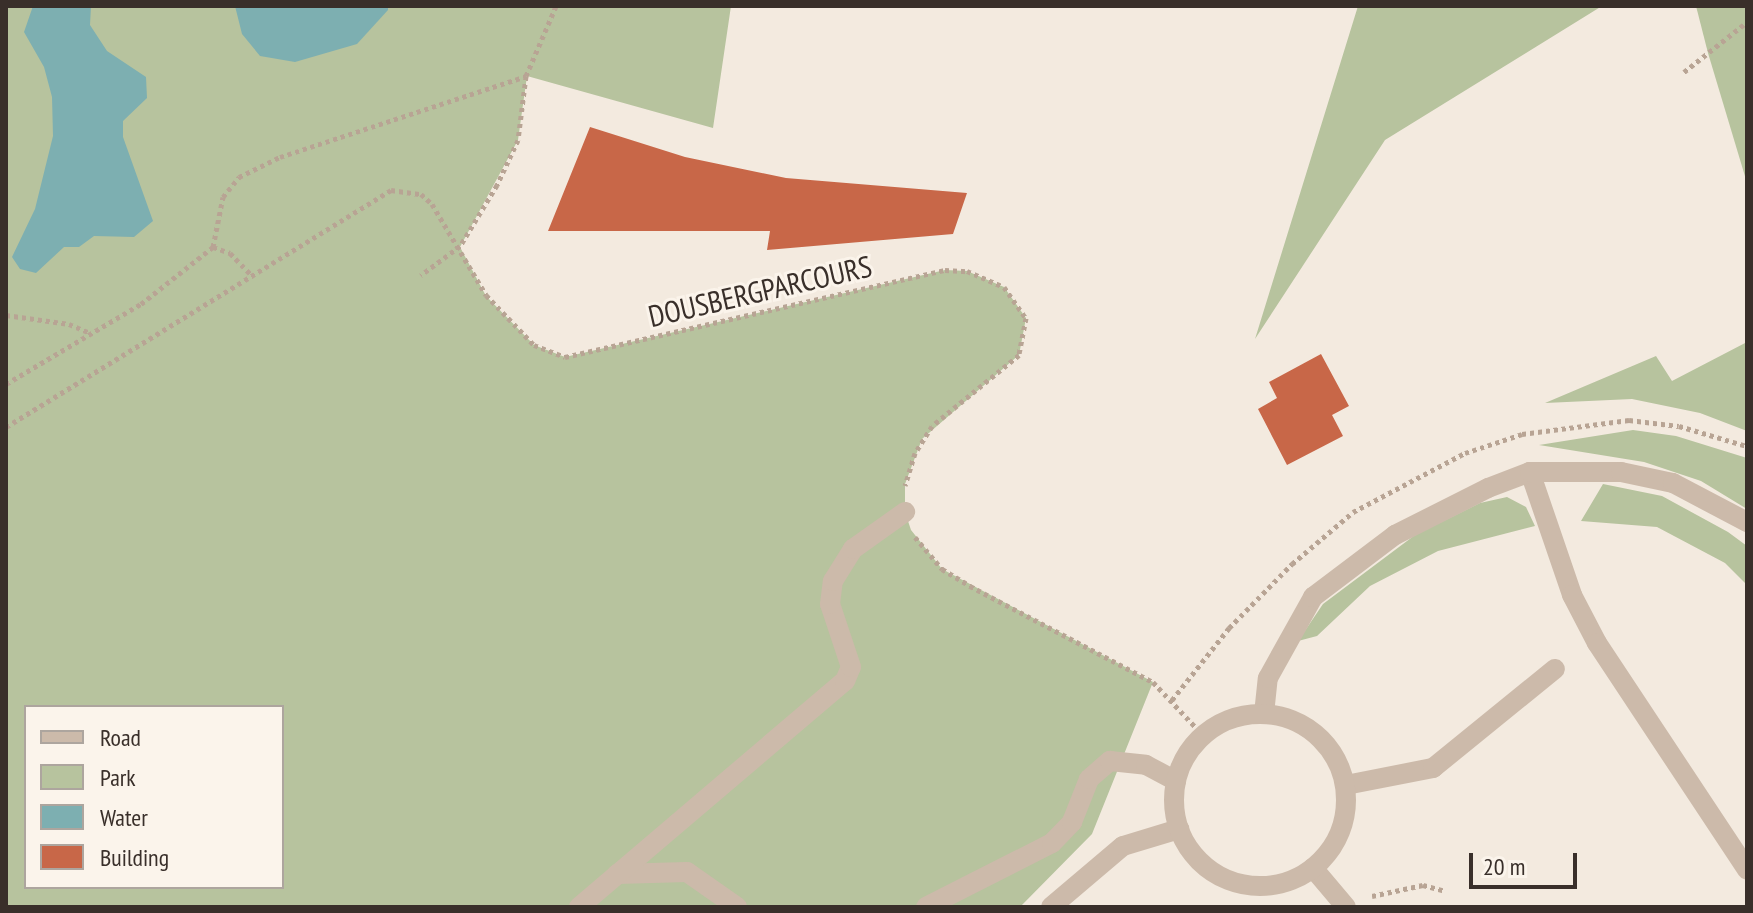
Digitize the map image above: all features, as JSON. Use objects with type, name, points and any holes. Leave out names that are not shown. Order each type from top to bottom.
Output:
[{"type":"street","points":[[1264,714],[1268,678],[1313,597],[1395,535],[1530,472],[1597,470],[1647,475],[1697,493],[1747,522]]},
{"type":"street","points":[[1530,472],[1572,595],[1597,643],[1747,870]]},
{"type":"street","points":[[579,907],[845,681],[851,667],[830,604],[833,581],[853,549],[905,512]]},
{"type":"street","points":[[1346,785],[1433,768],[1555,669]]},
{"type":"street","points":[[1264,714],[1284,717],[1319,737],[1346,785],[1339,834],[1313,868],[1290,881],[1236,883],[1202,862],[1179,829],[1176,781],[1186,756],[1203,735],[1242,716],[1264,714]]},
{"type":"street","points":[[926,907],[1052,843],[1072,822],[1089,779],[1110,761],[1146,765],[1176,781]]},
{"type":"street","points":[[1051,907],[1123,846],[1179,829]]},
{"type":"street","points":[[1313,868],[1345,906]]},
{"type":"street","points":[[615,875],[687,872],[737,907]]},
{"type":"path","points":[[421,275],[460,246],[518,140],[526,76],[556,6]]},
{"type":"path","points":[[1684,72],[1747,22]]},
{"type":"path","points":[[6,384],[141,304],[213,247],[223,197],[239,177],[280,157],[526,76]]},
{"type":"path","name":"DOUSBERGPARCOURS","points":[[6,427],[391,190],[421,194],[432,204],[460,246],[486,295],[534,345],[565,357],[945,270],[967,271],[1004,287],[1026,318],[1019,355],[922,439],[905,484],[905,512]]},
{"type":"path","points":[[213,247],[230,253],[250,274]]},
{"type":"path","points":[[6,315],[69,324],[90,333]]},
{"type":"path","points":[[1522,434],[1629,420],[1679,426],[1747,446]]},
{"type":"path","points":[[905,512],[911,529],[942,569],[1153,682],[1203,735]]},
{"type":"path","points":[[1345,906],[1423,885],[1445,891]]},
{"type":"green space","points":[[6,6],[731,6],[713,128],[527,76],[518,140],[460,247],[486,296],[534,345],[565,357],[945,270],[967,271],[1004,287],[1026,318],[1019,355],[922,439],[905,484],[905,512],[911,530],[942,569],[1153,682],[1092,834],[1020,907],[6,907]]},
{"type":"green space","points":[[1358,6],[1602,6],[1385,140],[1255,339]]},
{"type":"green space","points":[[1696,6],[1747,6],[1747,183],[1708,53]]},
{"type":"green space","points":[[1747,342],[1747,431],[1700,413],[1632,399],[1545,403],[1656,356],[1672,381]]},
{"type":"green space","points":[[1633,430],[1676,436],[1747,458],[1747,509],[1701,481],[1644,462],[1539,445]]},
{"type":"green space","points":[[1603,484],[1662,496],[1728,532],[1747,546],[1747,585],[1725,563],[1657,527],[1581,521]]},
{"type":"green space","points":[[1507,497],[1526,507],[1535,526],[1438,551],[1370,586],[1317,636],[1298,641],[1323,604],[1415,535],[1480,503]]},
{"type":"water","points":[[33,6],[91,6],[90,25],[107,51],[146,77],[147,98],[123,121],[123,137],[153,221],[134,237],[94,236],[79,247],[64,247],[36,273],[20,269],[12,257],[35,209],[53,136],[52,97],[44,67],[24,32]]},
{"type":"water","points":[[235,6],[388,6],[388,10],[357,44],[295,62],[260,56],[242,34]]},
{"type":"building","points":[[590,127],[685,157],[786,178],[967,193],[953,234],[767,250],[770,231],[548,231]]},
{"type":"building","points":[[1321,354],[1349,406],[1332,415],[1343,436],[1287,465],[1258,409],[1277,398],[1269,382]]}]
